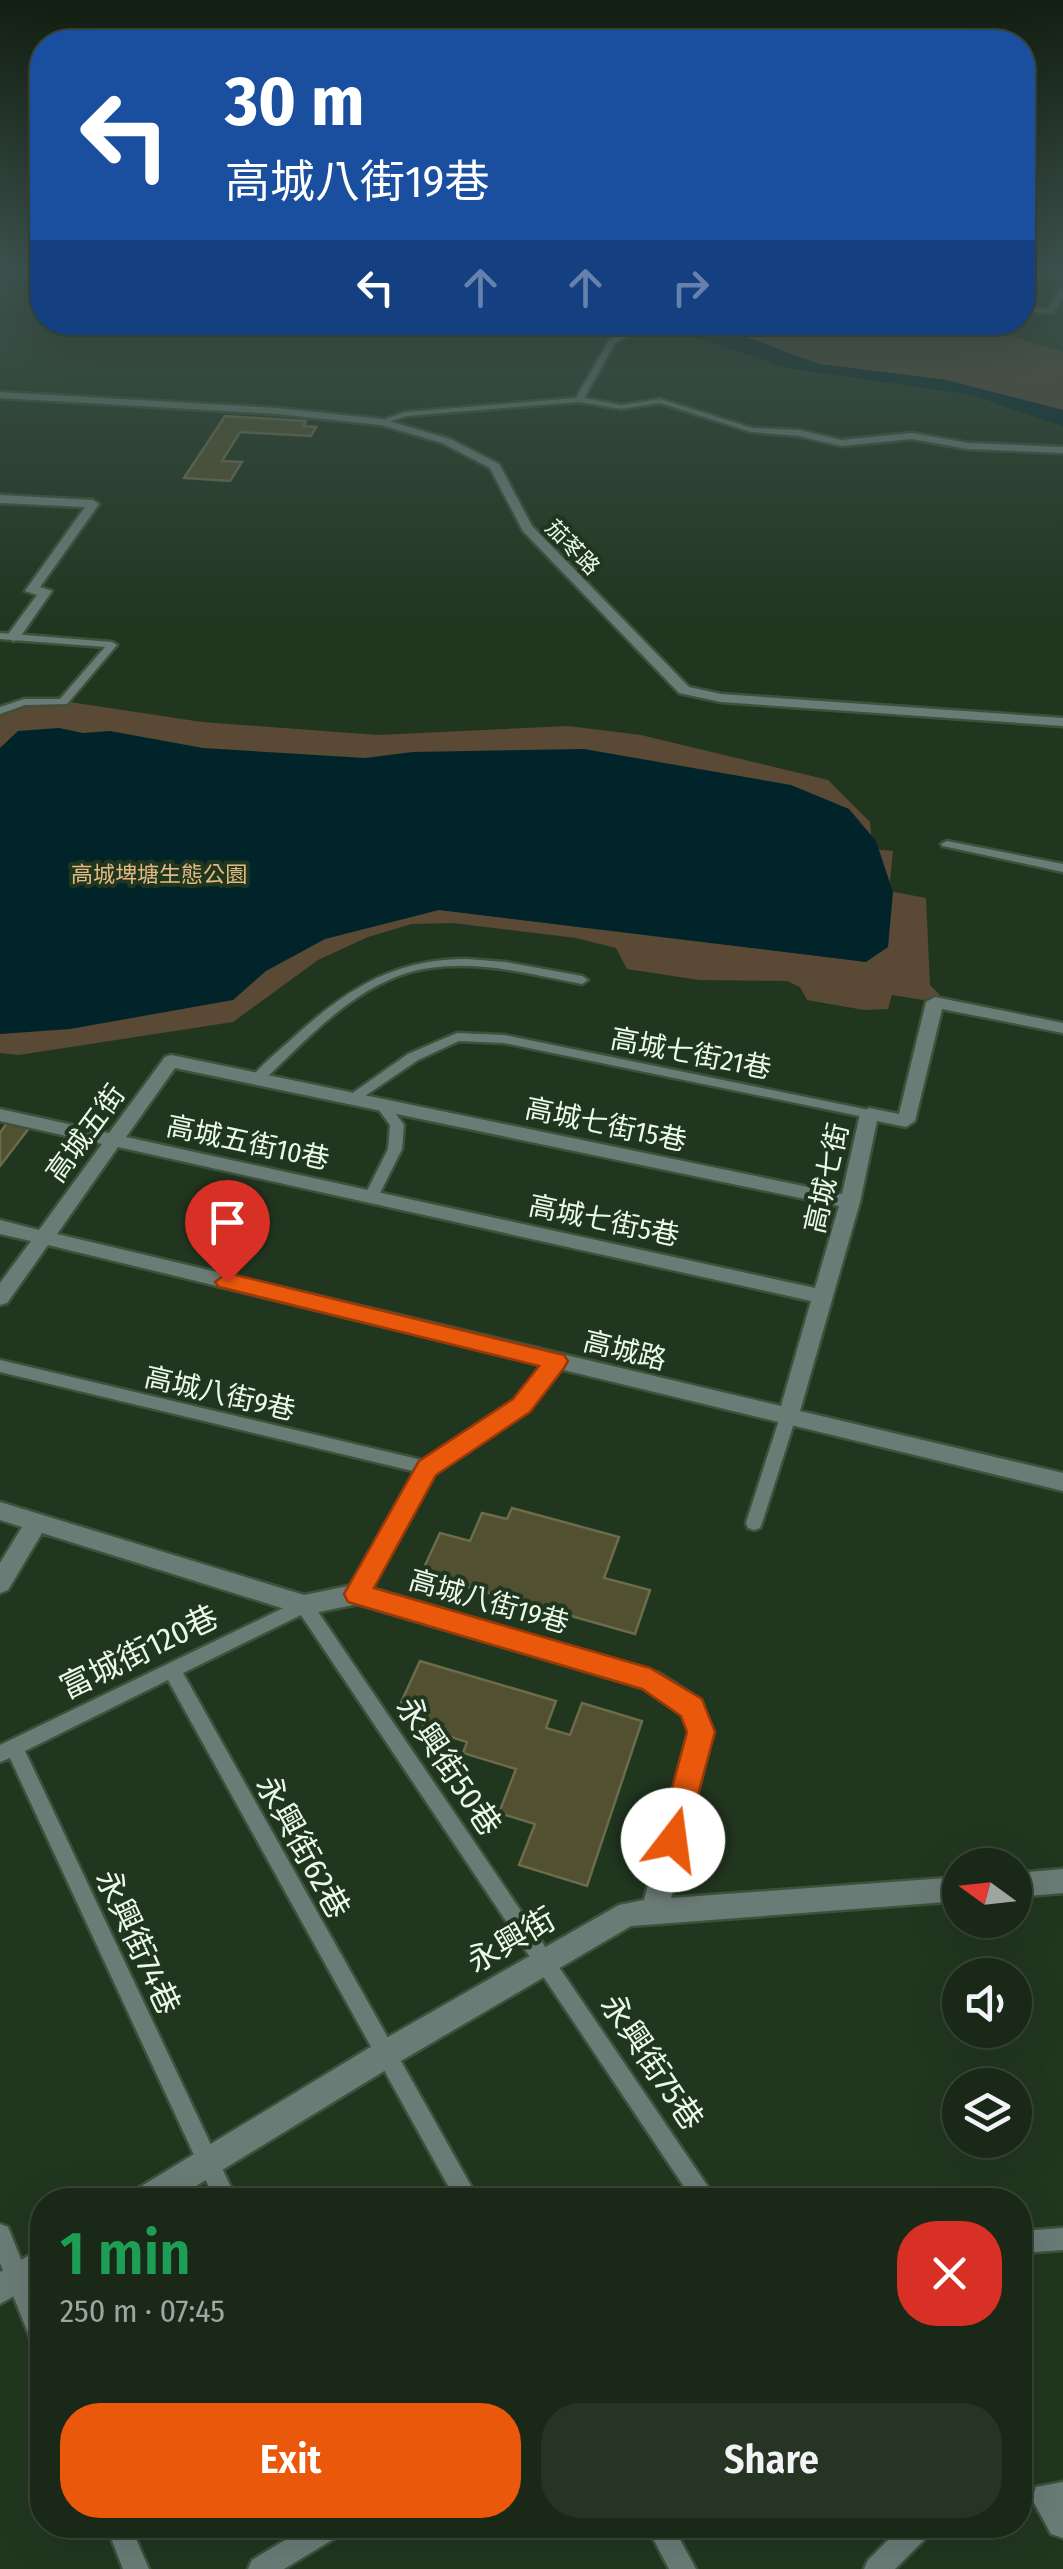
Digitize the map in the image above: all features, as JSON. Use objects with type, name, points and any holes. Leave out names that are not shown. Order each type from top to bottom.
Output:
[{"type":"street","name":"茄苳路","points":[[0,395],[278,411],[382,422],[446,441],[495,466],[527,528],[684,690],[721,698],[1063,722]]},
{"type":"street","points":[[0,499],[93,504],[31,591],[46,591],[7,637]]},
{"type":"street","name":"高城七街","points":[[788,1418],[850,1202],[870,1114],[906,1122],[936,1002],[1063,1028]]},
{"type":"street","name":"高城七街15巷","points":[[171,1061],[850,1202]]},
{"type":"street","name":"高城五街","points":[[0,1298],[171,1061]]},
{"type":"street","name":"高城五街10巷","points":[[0,1115],[372,1197]]},
{"type":"street","name":"高城七街5巷","points":[[372,1197],[824,1297]]},
{"type":"street","name":"高城路","points":[[0,1227],[1063,1482]]},
{"type":"street","name":"高城八街19巷","points":[[0,1511],[304,1605],[358,1594],[650,1680],[692,1708],[701,1732],[654,1913]]},
{"type":"street","points":[[0,1583],[37,1522]]},
{"type":"street","points":[[1032,1884],[1063,1881]]},
{"type":"street","name":"永興街","points":[[165,2188],[544,1960],[628,1914],[942,1890]]},
{"type":"lane","points":[[580,400],[587,387]]},
{"type":"lane","points":[[382,422],[405,414],[580,400],[621,406],[660,402],[751,430],[798,432],[841,443],[912,436],[968,446],[1063,450]]},
{"type":"lane","points":[[0,711],[24,702],[62,702],[112,645],[7,637]]},
{"type":"lane","points":[[947,844],[1063,868]]},
{"type":"lane","points":[[257,1079],[322,1018],[385,978],[428,964],[492,964],[582,980]]},
{"type":"lane","name":"高城七街21巷","points":[[350,1099],[413,1057],[457,1037],[504,1038],[870,1114]]},
{"type":"lane","points":[[372,1197],[395,1149],[397,1125],[384,1106]]},
{"type":"lane","points":[[358,1594],[428,1468],[522,1406],[556,1361]]},
{"type":"lane","name":"高城八街9巷","points":[[0,1366],[428,1468]]},
{"type":"lane","points":[[754,1523],[788,1418]]},
{"type":"lane","name":"富城街120巷","points":[[7,1751],[304,1605]]},
{"type":"lane","name":"永興街50巷","points":[[304,1605],[544,1960]]},
{"type":"lane","name":"永興街62巷","points":[[171,1669],[461,2188]]},
{"type":"lane","name":"永興街74巷","points":[[7,1751],[220,2188]]},
{"type":"lane","name":"永興街75巷","points":[[544,1960],[698,2188]]},
{"type":"lane","points":[[0,2234],[30,2306]]},
{"type":"lane","points":[[1032,2241],[1063,2238]]},
{"type":"lane","points":[[123,2538],[136,2569]]},
{"type":"lane","points":[[261,2569],[312,2538]]},
{"type":"lane","points":[[666,2538],[684,2569]]},
{"type":"lane","points":[[877,2569],[905,2538]]},
{"type":"green space","points":[[973,387],[1063,387],[1063,410]]},
{"type":"green space","name":"高城埤塘生態公園","points":[[50,699],[202,722],[377,735],[568,726],[641,735],[828,780],[870,822],[872,849],[893,851],[889,891],[926,898],[930,985],[940,995],[923,1000],[892,995],[888,1009],[864,1010],[807,1000],[800,987],[787,981],[699,980],[627,969],[616,948],[576,938],[453,923],[412,924],[368,937],[318,960],[233,1022],[19,1055],[0,1053],[0,717],[14,708]]},
{"type":"water","points":[[916,387],[973,387],[1063,410],[1063,426],[972,395]]},
{"type":"water","name":"高城埤塘生態公園","points":[[59,728],[83,733],[110,731],[203,748],[365,758],[413,752],[584,749],[791,785],[849,809],[876,841],[893,892],[888,947],[866,962],[439,910],[325,939],[266,971],[233,1000],[70,1029],[0,1034],[0,748],[18,731]]},
{"type":"building","points":[[225,416],[306,421],[303,426],[316,427],[311,436],[240,432],[222,461],[242,462],[230,481],[184,478]]},
{"type":"building","points":[[7,1123],[29,1128],[0,1166],[0,1133]]},
{"type":"building","points":[[512,1508],[619,1537],[604,1578],[650,1590],[635,1634],[421,1574],[440,1533],[470,1541],[482,1513],[507,1519]]},
{"type":"building","points":[[420,1661],[556,1701],[546,1728],[570,1735],[582,1703],[642,1721],[587,1886],[519,1865],[535,1824],[499,1813],[516,1769],[463,1753],[467,1742],[422,1728],[428,1716],[399,1707]]},
{"type":"route","points":[[227,1282],[556,1361],[522,1406],[428,1468],[358,1594],[650,1680],[692,1708],[701,1732],[673,1840]]}]
